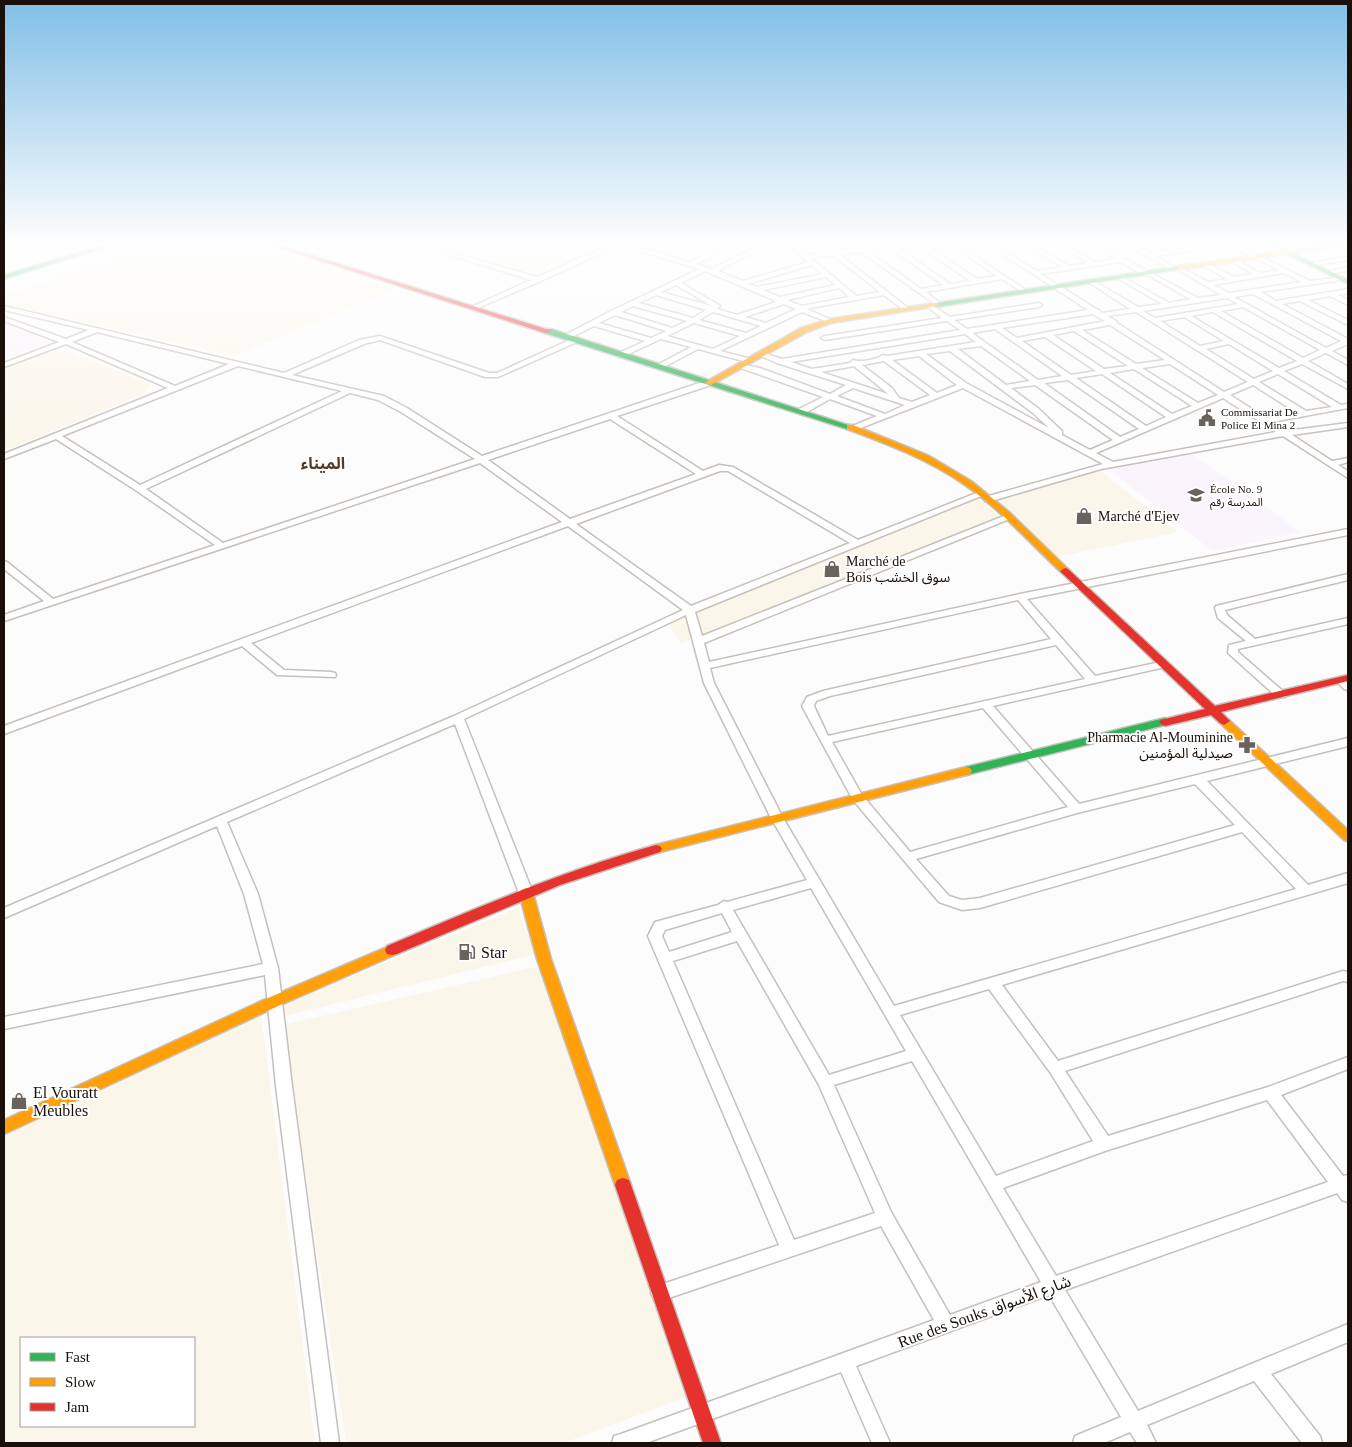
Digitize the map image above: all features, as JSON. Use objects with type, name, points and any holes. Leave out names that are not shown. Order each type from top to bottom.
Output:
[{"type":"main road","points":[[478,310],[802,411],[900,446],[927,459],[985,497],[1082,585],[1348,837]]},
{"type":"main road","points":[[708,383],[812,326],[830,321],[903,310]]},
{"type":"main road","points":[[4,1127],[273,1002],[526,892],[630,856],[1028,755],[1214,710],[1346,682]]},
{"type":"main road","points":[[526,892],[544,959],[712,1443]]},
{"type":"street","points":[[10,310],[381,398],[404,410],[482,460],[572,523],[690,610],[708,683],[777,818],[992,1185],[1147,1443]]},
{"type":"street","points":[[285,375],[362,342],[380,338],[488,375],[498,375],[557,350],[569,338],[592,323],[620,310]]},
{"type":"street","points":[[655,310],[745,335]]},
{"type":"street","points":[[622,355],[696,320],[712,310],[765,325]]},
{"type":"street","points":[[737,317],[757,310]]},
{"type":"street","points":[[714,351],[799,310],[830,321]]},
{"type":"street","points":[[939,310],[1117,439]]},
{"type":"street","points":[[826,338],[1010,310]]},
{"type":"street","points":[[1047,310],[1060,317]]},
{"type":"street","points":[[1094,310],[1348,475]]},
{"type":"street","points":[[780,361],[1060,317],[1131,310]]},
{"type":"street","points":[[1137,310],[1305,414]]},
{"type":"street","points":[[1154,320],[1214,310],[1348,387]]},
{"type":"street","points":[[1253,310],[1348,363]]},
{"type":"street","points":[[1288,310],[1348,341]]},
{"type":"street","points":[[1322,310],[1348,323]]},
{"type":"street","points":[[614,312],[674,331]]},
{"type":"street","points":[[1185,315],[1278,371],[1344,407]]},
{"type":"street","points":[[4,319],[67,342],[176,389]]},
{"type":"street","points":[[1016,340],[1114,322]]},
{"type":"street","points":[[592,323],[653,341]]},
{"type":"street","points":[[911,325],[928,338]]},
{"type":"street","points":[[812,326],[855,364],[889,390],[896,400]]},
{"type":"street","points":[[996,327],[1144,428]]},
{"type":"street","points":[[1076,329],[1197,406]]},
{"type":"street","points":[[4,364],[67,342],[94,330]]},
{"type":"street","points":[[874,330],[892,343]]},
{"type":"street","points":[[1046,334],[1171,417]]},
{"type":"street","points":[[662,337],[714,351],[757,370],[884,416]]},
{"type":"street","points":[[1090,453],[1117,439],[1348,341]]},
{"type":"street","points":[[1200,348],[1230,342]]},
{"type":"street","points":[[812,371],[983,343]]},
{"type":"street","points":[[660,367],[697,347]]},
{"type":"street","points":[[868,347],[936,396]]},
{"type":"street","points":[[953,348],[1027,404],[1054,427],[1061,437]]},
{"type":"street","points":[[761,354],[912,405]]},
{"type":"street","points":[[921,354],[963,385],[1112,465]]},
{"type":"street","points":[[1005,387],[1173,361]]},
{"type":"street","points":[[4,457],[236,364]]},
{"type":"street","points":[[4,618],[708,383]]},
{"type":"street","points":[[802,411],[852,385]]},
{"type":"street","points":[[853,429],[963,385]]},
{"type":"street","points":[[140,489],[350,390]]},
{"type":"street","points":[[1007,409],[1027,404]]},
{"type":"street","points":[[1265,420],[1344,407]]},
{"type":"street","points":[[611,416],[702,474]]},
{"type":"street","points":[[4,913],[458,718],[690,610],[857,543],[985,497],[1112,465],[1348,424]]},
{"type":"street","points":[[56,436],[140,489],[222,546]]},
{"type":"street","points":[[1331,464],[1348,460]]},
{"type":"street","points":[[4,730],[719,468],[730,469],[857,543]]},
{"type":"street","points":[[699,641],[1007,518]]},
{"type":"street","points":[[705,666],[1082,585],[1348,532]]},
{"type":"street","points":[[4,564],[50,602]]},
{"type":"street","points":[[1253,642],[1222,616],[1220,608],[1348,577]]},
{"type":"street","points":[[1020,598],[1092,680]]},
{"type":"street","points":[[1281,695],[1233,652],[1233,647],[1348,621]]},
{"type":"street","points":[[1058,641],[828,693],[811,699],[808,706],[857,797],[944,899],[962,904],[980,902],[1244,827]]},
{"type":"street","points":[[244,643],[281,673],[331,675]]},
{"type":"street","points":[[825,740],[1166,664]]},
{"type":"street","points":[[986,705],[1076,809]]},
{"type":"street","points":[[458,718],[526,892]]},
{"type":"street","points":[[907,856],[1076,809],[1268,760],[1346,746]]},
{"type":"street","points":[[1197,778],[1306,891]]},
{"type":"street","points":[[220,821],[252,894],[271,968],[273,1002],[330,1443]]},
{"type":"street","points":[[892,1012],[1348,878]]},
{"type":"street","points":[[790,1250],[655,936],[660,926],[724,906],[815,882]]},
{"type":"street","points":[[724,906],[825,1082],[885,1217],[946,1325]]},
{"type":"street","points":[[664,959],[740,935]]},
{"type":"street","points":[[4,1023],[271,968]]},
{"type":"street","points":[[1055,1068],[1209,1017],[1343,976],[1348,977]]},
{"type":"street","points":[[992,983],[1055,1068],[1104,1144]]},
{"type":"street","points":[[825,1082],[916,1054]]},
{"type":"street","points":[[992,1185],[1104,1144],[1270,1093],[1348,1063]]},
{"type":"street","points":[[1270,1093],[1346,1187]]},
{"type":"street","name":"Rue des Souks شارع الأسواق","points":[[621,1443],[1052,1286],[1346,1187]]},
{"type":"street","points":[[660,1293],[885,1217]]},
{"type":"street","points":[[1082,1443],[1348,1333]]},
{"type":"street","points":[[845,1361],[881,1443]]},
{"type":"street","points":[[1258,1371],[1313,1443]]},
{"type":"shaded area","points":[[28,310],[346,310],[233,356]]},
{"type":"shaded area","points":[[4,322],[57,340],[4,359]]},
{"type":"shaded area","points":[[48,352],[70,352],[151,384],[145,393],[4,451],[4,368]]},
{"type":"shaded area","name":"École No. 9 المدرسة رقم","points":[[1190,453],[1300,532],[1212,551],[1109,469]]},
{"type":"shaded area","name":"Marché d'Ejev","points":[[1099,470],[1178,532],[1056,557],[994,500]]},
{"type":"shaded area","name":"Marché de Bois سوق الخشب","points":[[979,497],[999,516],[681,643],[667,622]]},
{"type":"shaded area","points":[[518,908],[535,954],[281,1017],[279,1006]]},
{"type":"shaded area","points":[[540,966],[686,1397],[564,1443],[346,1443],[283,1025]]},
{"type":"shaded area","points":[[261,1015],[315,1443],[4,1443],[4,1132]]},
{"type":"building","name":"Star","points":[[472,943],[477,957],[461,961],[456,948]]},
{"type":"traffic: fast","points":[[548,331],[850,427]]},
{"type":"traffic: fast","points":[[966,771],[1165,722]]},
{"type":"traffic: slow","points":[[708,383],[804,330],[830,321],[906,310]]},
{"type":"traffic: slow","points":[[850,427],[926,458],[968,483],[1006,514],[1065,571]]},
{"type":"traffic: slow","points":[[1224,721],[1348,837]]},
{"type":"traffic: slow","points":[[656,849],[966,771]]},
{"type":"traffic: slow","points":[[526,893],[544,959],[623,1185]]},
{"type":"traffic: slow","points":[[4,1127],[273,1002],[392,950]]},
{"type":"traffic: jam","points":[[480,310],[548,331]]},
{"type":"traffic: jam","points":[[1065,571],[1224,721]]},
{"type":"traffic: jam","points":[[1165,722],[1348,678]]},
{"type":"traffic: jam","points":[[392,950],[555,882],[656,849]]},
{"type":"traffic: jam","points":[[623,1185],[712,1443]]},
{"type":"place","name":"Commissariat De Police El Mina 2","points":[[1207,418]]},
{"type":"place","name":"École No. 9 المدرسة رقم","points":[[1196,495]]},
{"type":"place","name":"Marché d'Ejev","points":[[1084,516]]},
{"type":"place","name":"Marché de Bois سوق الخشب","points":[[832,569]]},
{"type":"place","name":"Pharmacie Al-Mouminine صيدلية المؤمنين","points":[[1247,745]]},
{"type":"place","name":"Star","points":[[467,952]]},
{"type":"place","name":"El Vouratt Meubles","points":[[19,1101]]},
{"type":"district","name":"الميناء","points":[[323,463]]}]
